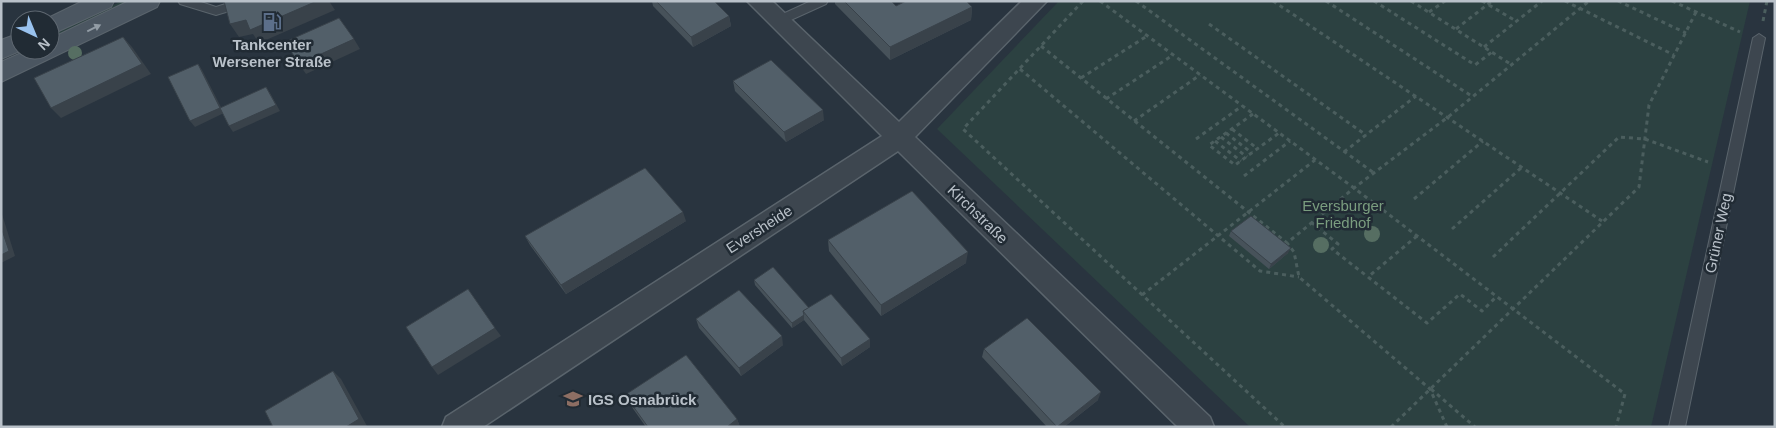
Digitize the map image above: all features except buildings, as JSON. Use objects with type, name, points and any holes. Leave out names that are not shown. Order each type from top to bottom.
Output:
[{"type":"main road","points":[[60,22],[103,1]]},
{"type":"main road","points":[[60,45],[149,1]]},
{"type":"main road","points":[[1,73],[28,60]]},
{"type":"street","name":"Kirchstraße","points":[[758,1],[1199,427]]},
{"type":"street","name":"Eversheide","points":[[457,427],[899,138],[1036,1]]},
{"type":"lane","points":[[184,1],[216,11],[232,6]]},
{"type":"lane","points":[[778,21],[822,1]]},
{"type":"lane","name":"Grüner Weg","points":[[1677,427],[1758,38]]},
{"type":"path","points":[[1083,1],[964,129],[1285,427]]},
{"type":"path","points":[[1100,1],[1354,188],[1625,394],[1616,427]]},
{"type":"path","points":[[1136,1],[1374,173]]},
{"type":"path","points":[[1273,1],[1602,221]]},
{"type":"path","points":[[1326,1],[1472,97]]},
{"type":"path","points":[[1374,1],[1475,65],[1492,52]]},
{"type":"path","points":[[1411,1],[1513,65]]},
{"type":"path","points":[[1429,12],[1445,1]]},
{"type":"path","points":[[1482,1],[1516,21]]},
{"type":"path","points":[[1456,29],[1492,1]]},
{"type":"path","points":[[1484,47],[1542,1]]},
{"type":"path","points":[[1565,1],[1674,55]]},
{"type":"path","points":[[1287,242],[1354,188],[1448,117],[1589,1]]},
{"type":"path","points":[[1618,1],[1686,34]]},
{"type":"path","points":[[1672,1],[1758,38]]},
{"type":"path","points":[[1391,427],[1638,187],[1649,105],[1696,12]]},
{"type":"path","points":[[1209,24],[1366,135]]},
{"type":"path","points":[[1081,78],[1147,36]]},
{"type":"path","points":[[1041,46],[1287,242],[1294,252],[1299,277]]},
{"type":"path","points":[[1106,99],[1173,55]]},
{"type":"path","points":[[1020,69],[1260,271],[1299,277],[1475,427]]},
{"type":"path","points":[[1134,121],[1200,75]]},
{"type":"path","points":[[1344,152],[1416,96]]},
{"type":"path","points":[[1196,138],[1242,106]]},
{"type":"path","points":[[1253,114],[1209,145],[1235,165],[1280,133]]},
{"type":"path","points":[[1232,129],[1258,149]]},
{"type":"path","points":[[1226,133],[1252,153]]},
{"type":"path","points":[[1221,137],[1247,157]]},
{"type":"path","points":[[1494,257],[1619,137],[1645,139],[1731,170]]},
{"type":"path","points":[[1215,141],[1241,161]]},
{"type":"path","points":[[1244,176],[1290,141]]},
{"type":"path","points":[[1414,199],[1483,141]]},
{"type":"path","points":[[1142,295],[1315,160]]},
{"type":"path","points":[[1452,229],[1521,168]]},
{"type":"path","points":[[1311,222],[1338,244],[1332,249],[1428,323],[1460,294],[1482,311],[1496,297]]},
{"type":"path","points":[[1368,278],[1417,236]]},
{"type":"path","points":[[1430,389],[1447,427]]},
{"type":"green space","points":[[122,1],[132,1],[60,36],[60,31]]},
{"type":"green space","name":"Eversburger Friedhof","points":[[1059,1],[1750,1],[1651,427],[1250,427],[937,129]]},
{"type":"place","name":"Tankcenter Wersener Straße","points":[[272,22]]},
{"type":"place","name":"IGS Osnabrück","points":[[573,399]]}]
